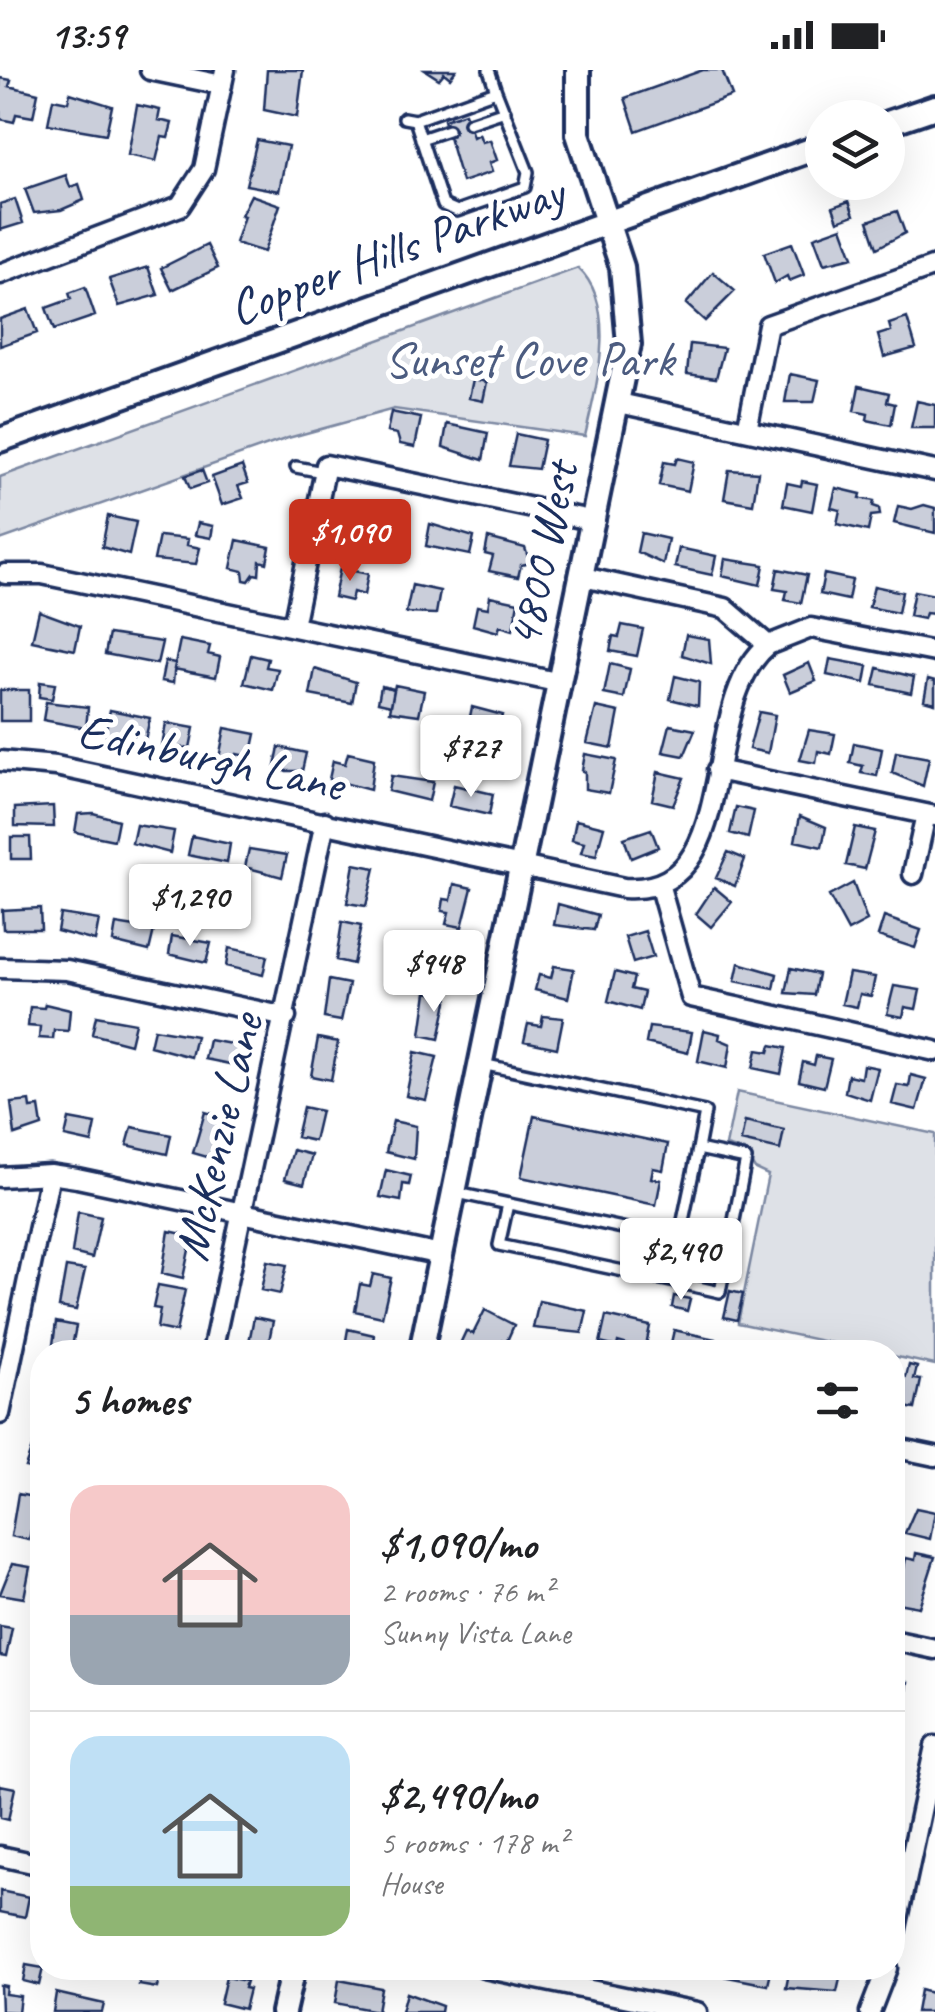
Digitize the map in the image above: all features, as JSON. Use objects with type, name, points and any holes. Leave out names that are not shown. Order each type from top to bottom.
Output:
[{"type":"street","points":[[0,274],[180,206],[200,180],[223,78],[150,70]]},
{"type":"street","name":"4800 West","points":[[424,1340],[629,344],[622,267],[578,134],[578,70]]},
{"type":"street","points":[[905,118],[935,107]]},
{"type":"street","name":"Copper Hills Parkway","points":[[0,440],[805,152]]},
{"type":"street","points":[[747,430],[768,326],[935,266]]},
{"type":"street","points":[[619,403],[935,471]]},
{"type":"street","points":[[293,626],[326,465],[595,521]]},
{"type":"street","points":[[5,574],[42,574],[562,683]]},
{"type":"street","points":[[583,577],[724,608],[768,645]]},
{"type":"street","points":[[935,652],[812,628],[768,645],[750,662],[737,685],[698,849],[680,874],[660,887],[691,997],[935,1051]]},
{"type":"street","name":"Edinburgh Lane","points":[[0,761],[56,766],[624,888],[660,887]]},
{"type":"street","points":[[718,770],[930,815],[913,874]]},
{"type":"street","name":"McKenzie Lane","points":[[215,1340],[325,822]]},
{"type":"street","points":[[0,968],[67,970],[286,1017]]},
{"type":"street","points":[[0,1414],[50,1174]]},
{"type":"street","points":[[0,1177],[50,1174],[442,1255]]},
{"type":"street","points":[[905,1450],[935,1456]]},
{"type":"street","points":[[905,1643],[935,1649]]},
{"type":"street","points":[[905,1888],[935,1746]]},
{"type":"street","points":[[905,1846],[914,1848]]},
{"type":"street","points":[[0,1856],[30,1862]]},
{"type":"street","points":[[284,2012],[290,1980]]},
{"type":"street","points":[[542,1980],[697,2012]]},
{"type":"street","points":[[870,2012],[882,1980]]},
{"type":"lane","points":[[489,70],[528,172],[525,187],[456,211],[443,204],[422,139],[409,119],[496,91]]},
{"type":"lane","points":[[468,123],[505,111]]},
{"type":"lane","points":[[422,139],[448,130]]},
{"type":"lane","points":[[296,467],[325,472]]},
{"type":"lane","points":[[482,1064],[705,1112],[670,1282]]},
{"type":"lane","points":[[508,1204],[499,1245],[720,1292],[746,1159],[698,1149]]},
{"type":"lane","points":[[455,1192],[679,1240]]},
{"type":"green space","name":"Sunset Cove Park","points":[[578,268],[591,284],[601,325],[598,372],[585,436],[394,409],[288,438],[0,540],[0,477]]},
{"type":"green space","points":[[737,1092],[935,1134],[935,1365],[905,1359],[905,1340],[818,1340],[738,1323],[768,1175],[755,1169],[744,1151],[726,1146]]},
{"type":"building","points":[[267,70],[303,70],[297,117],[264,110]]},
{"type":"building","points":[[425,70],[456,70],[450,78],[444,73],[439,79]]},
{"type":"building","points":[[703,70],[722,70],[732,96],[636,131],[625,98]]},
{"type":"building","points":[[0,78],[11,80],[9,86],[38,93],[33,117],[16,114],[14,122],[0,119]]},
{"type":"building","points":[[70,93],[112,106],[106,134],[48,124],[53,99],[68,102]]},
{"type":"building","points":[[137,105],[160,110],[158,120],[172,123],[168,138],[162,137],[156,161],[128,155]]},
{"type":"building","points":[[465,113],[473,137],[479,134],[482,142],[490,140],[497,160],[489,163],[492,172],[462,182],[444,120]]},
{"type":"building","points":[[257,140],[288,146],[279,191],[246,185]]},
{"type":"building","points":[[66,175],[70,187],[79,184],[84,200],[61,210],[34,213],[25,189]]},
{"type":"building","points":[[251,195],[280,205],[264,252],[235,243],[244,216],[241,215]]},
{"type":"building","points":[[15,199],[23,223],[0,230],[0,204]]},
{"type":"building","points":[[849,201],[854,215],[838,221],[833,207]]},
{"type":"building","points":[[897,211],[905,233],[877,248],[868,221]]},
{"type":"building","points":[[842,227],[853,257],[824,264],[814,237]]},
{"type":"building","points":[[792,243],[804,275],[789,281],[787,276],[775,283],[764,253]]},
{"type":"building","points":[[207,245],[218,268],[172,290],[161,268]]},
{"type":"building","points":[[148,267],[158,295],[119,306],[109,279]]},
{"type":"building","points":[[713,272],[735,291],[705,321],[686,304]]},
{"type":"building","points":[[85,287],[95,316],[54,330],[46,308],[71,299],[69,293]]},
{"type":"building","points":[[28,309],[37,333],[0,346],[0,319]]},
{"type":"building","points":[[907,318],[916,348],[884,357],[878,335],[891,331],[889,324]]},
{"type":"building","points":[[690,344],[724,348],[716,378],[687,374]]},
{"type":"building","points":[[790,374],[819,380],[814,402],[785,402]]},
{"type":"building","points":[[473,379],[487,382],[483,401],[469,398]]},
{"type":"building","points":[[859,386],[889,393],[887,402],[895,404],[891,425],[867,420],[868,414],[854,411]]},
{"type":"building","points":[[917,401],[935,405],[935,428],[911,428]]},
{"type":"building","points":[[391,412],[421,418],[415,447],[400,444],[397,434],[387,432]]},
{"type":"building","points":[[447,424],[488,433],[483,460],[443,447]]},
{"type":"building","points":[[516,434],[544,440],[538,469],[509,466]]},
{"type":"building","points":[[677,458],[694,462],[688,491],[659,485],[664,462],[675,464]]},
{"type":"building","points":[[242,466],[248,483],[238,486],[243,498],[222,505],[212,477]]},
{"type":"building","points":[[202,470],[207,483],[190,489],[185,476]]},
{"type":"building","points":[[729,470],[758,472],[753,504],[724,499]]},
{"type":"building","points":[[802,481],[817,484],[812,511],[783,505],[787,483],[801,486]]},
{"type":"building","points":[[836,488],[874,501],[880,515],[871,516],[868,531],[837,524],[840,510],[831,508]]},
{"type":"building","points":[[924,505],[935,508],[935,533],[894,523],[898,506],[912,509]]},
{"type":"building","points":[[354,511],[403,519],[399,535],[391,534],[389,545],[349,536]]},
{"type":"building","points":[[108,516],[136,522],[129,555],[102,547]]},
{"type":"building","points":[[198,523],[213,526],[211,538],[195,535]]},
{"type":"building","points":[[430,524],[474,537],[470,555],[426,546]]},
{"type":"building","points":[[641,533],[668,539],[663,564],[637,552]]},
{"type":"building","points":[[159,536],[188,539],[187,545],[200,548],[196,564],[154,560]]},
{"type":"building","points":[[488,538],[525,548],[530,563],[521,565],[518,577],[489,571],[493,556],[485,554]]},
{"type":"building","points":[[237,540],[270,547],[267,563],[260,561],[259,575],[254,574],[249,581],[244,580],[243,571],[231,568]]},
{"type":"building","points":[[679,548],[716,556],[712,575],[675,567]]},
{"type":"building","points":[[725,559],[764,565],[760,585],[722,576]]},
{"type":"building","points":[[340,568],[368,574],[364,595],[353,592],[351,601],[334,597]]},
{"type":"building","points":[[778,569],[807,575],[801,603],[785,600],[787,591],[774,589]]},
{"type":"building","points":[[824,574],[852,580],[848,600],[820,594]]},
{"type":"building","points":[[412,585],[440,591],[436,614],[406,613]]},
{"type":"building","points":[[874,586],[902,592],[898,613],[869,607]]},
{"type":"building","points":[[914,591],[935,595],[935,614],[926,613],[924,619],[909,616]]},
{"type":"building","points":[[490,596],[518,602],[513,630],[500,626],[498,632],[473,625],[477,606],[488,608]]},
{"type":"building","points":[[39,611],[80,626],[75,650],[32,641]]},
{"type":"building","points":[[622,625],[643,629],[637,656],[610,651],[613,636],[619,637]]},
{"type":"building","points":[[109,634],[162,642],[157,664],[105,654]]},
{"type":"building","points":[[686,635],[709,639],[711,664],[682,655]]},
{"type":"building","points":[[180,640],[210,646],[208,654],[220,657],[216,677],[174,669]]},
{"type":"building","points":[[251,655],[268,659],[266,667],[278,669],[273,690],[244,683]]},
{"type":"building","points":[[830,659],[868,666],[865,683],[827,675]]},
{"type":"building","points":[[165,661],[175,663],[173,683],[161,681]]},
{"type":"building","points":[[809,663],[816,681],[790,692],[783,675]]},
{"type":"building","points":[[610,664],[630,669],[624,698],[604,694]]},
{"type":"building","points":[[878,668],[914,677],[911,693],[874,685]]},
{"type":"building","points":[[315,669],[356,682],[352,703],[310,695]]},
{"type":"building","points":[[675,676],[699,682],[698,706],[670,699]]},
{"type":"building","points":[[928,679],[935,681],[935,703],[924,700]]},
{"type":"building","points":[[40,682],[55,684],[52,699],[39,697]]},
{"type":"building","points":[[395,685],[424,691],[419,715],[390,711]]},
{"type":"building","points":[[381,686],[394,689],[391,705],[378,702]]},
{"type":"building","points":[[0,690],[29,690],[29,721],[0,721]]},
{"type":"building","points":[[46,702],[88,707],[86,728],[43,720]]},
{"type":"building","points":[[472,707],[502,715],[497,737],[467,731]]},
{"type":"building","points":[[596,707],[619,712],[612,748],[587,743]]},
{"type":"building","points":[[110,710],[150,718],[145,740],[121,732],[120,737],[105,734]]},
{"type":"building","points":[[759,712],[775,715],[768,753],[749,749]]},
{"type":"building","points":[[166,723],[194,728],[190,748],[162,747]]},
{"type":"building","points":[[670,725],[695,730],[684,756],[663,752]]},
{"type":"building","points":[[225,728],[256,734],[251,757],[237,754],[236,762],[219,758]]},
{"type":"building","points":[[809,730],[835,734],[831,754],[818,751],[816,763],[800,760]]},
{"type":"building","points":[[854,743],[882,749],[877,776],[861,773],[863,766],[850,763]]},
{"type":"building","points":[[279,747],[306,753],[302,771],[274,771]]},
{"type":"building","points":[[896,752],[929,758],[923,786],[892,773]]},
{"type":"building","points":[[348,753],[374,759],[370,790],[329,779],[333,761],[345,764]]},
{"type":"building","points":[[585,754],[616,760],[609,793],[585,789]]},
{"type":"building","points":[[658,772],[684,778],[673,805],[652,800]]},
{"type":"building","points":[[391,776],[433,782],[429,801],[388,791]]},
{"type":"building","points":[[454,785],[493,794],[489,815],[449,806]]},
{"type":"building","points":[[53,806],[54,827],[15,826],[15,808]]},
{"type":"building","points":[[736,807],[754,811],[748,838],[730,833]]},
{"type":"building","points":[[93,813],[118,820],[114,840],[75,832],[78,814]]},
{"type":"building","points":[[800,816],[826,827],[822,847],[795,841]]},
{"type":"building","points":[[576,820],[604,827],[596,856],[581,853],[584,843],[572,840]]},
{"type":"building","points":[[136,825],[174,831],[170,853],[132,843]]},
{"type":"building","points":[[855,827],[875,831],[865,869],[846,865]]},
{"type":"building","points":[[651,829],[658,847],[631,858],[624,838]]},
{"type":"building","points":[[192,836],[230,844],[227,863],[188,855]]},
{"type":"building","points":[[11,837],[30,837],[31,859],[11,859]]},
{"type":"building","points":[[249,849],[287,855],[282,877],[245,867]]},
{"type":"building","points":[[728,852],[745,859],[735,886],[716,878]]},
{"type":"building","points":[[354,864],[375,868],[366,906],[347,903]]},
{"type":"building","points":[[853,883],[867,921],[848,931],[829,896]]},
{"type":"building","points":[[454,884],[472,888],[462,927],[446,924],[449,912],[442,911],[444,899],[451,900]]},
{"type":"building","points":[[714,887],[732,902],[711,927],[696,914]]},
{"type":"building","points":[[558,904],[598,915],[594,930],[554,925]]},
{"type":"building","points":[[40,908],[41,929],[3,929],[2,910]]},
{"type":"building","points":[[60,914],[99,920],[95,941],[57,931]]},
{"type":"building","points":[[884,917],[921,930],[915,948],[878,936]]},
{"type":"building","points":[[342,922],[361,926],[353,964],[336,960]]},
{"type":"building","points":[[116,924],[154,930],[149,951],[113,942]]},
{"type":"building","points":[[645,931],[653,957],[633,963],[625,937]]},
{"type":"building","points":[[172,936],[211,943],[206,963],[169,954]]},
{"type":"building","points":[[441,937],[461,942],[449,983],[431,979]]},
{"type":"building","points":[[229,948],[267,956],[263,975],[226,966]]},
{"type":"building","points":[[739,963],[777,974],[774,989],[735,981]]},
{"type":"building","points":[[554,966],[574,969],[568,998],[535,990],[539,975],[551,978]]},
{"type":"building","points":[[791,968],[818,974],[814,995],[786,993]]},
{"type":"building","points":[[615,972],[634,977],[631,989],[644,992],[640,1010],[608,1001]]},
{"type":"building","points":[[849,973],[875,977],[871,996],[860,994],[857,1007],[842,1004]]},
{"type":"building","points":[[329,980],[349,984],[341,1021],[324,1018]]},
{"type":"building","points":[[894,986],[920,990],[916,1009],[905,1007],[903,1017],[887,1014]]},
{"type":"building","points":[[427,992],[448,997],[439,1039],[421,1035]]},
{"type":"building","points":[[45,1004],[70,1010],[68,1031],[54,1030],[53,1039],[39,1038],[40,1027],[28,1026],[30,1007],[44,1008]]},
{"type":"building","points":[[96,1016],[135,1023],[130,1044],[92,1034]]},
{"type":"building","points":[[543,1016],[563,1018],[557,1048],[524,1041],[528,1024],[541,1026]]},
{"type":"building","points":[[649,1027],[692,1032],[688,1053],[646,1043]]},
{"type":"building","points":[[154,1029],[196,1036],[191,1057],[150,1046]]},
{"type":"building","points":[[704,1030],[720,1034],[719,1039],[731,1044],[727,1068],[698,1061]]},
{"type":"building","points":[[318,1038],[338,1042],[331,1080],[311,1076]]},
{"type":"building","points":[[209,1040],[248,1047],[244,1067],[205,1059]]},
{"type":"building","points":[[771,1045],[786,1048],[781,1074],[753,1068],[757,1050],[769,1052]]},
{"type":"building","points":[[415,1052],[437,1057],[426,1100],[406,1096]]},
{"type":"building","points":[[816,1056],[831,1059],[824,1087],[799,1081],[803,1062],[814,1065]]},
{"type":"building","points":[[863,1065],[878,1068],[870,1100],[845,1092],[848,1075],[861,1078]]},
{"type":"building","points":[[911,1075],[926,1079],[917,1110],[892,1104],[897,1085],[909,1087]]},
{"type":"building","points":[[30,1101],[31,1108],[39,1107],[42,1126],[15,1135],[11,1103]]},
{"type":"building","points":[[303,1107],[321,1111],[314,1141],[296,1137]]},
{"type":"building","points":[[205,1112],[223,1117],[214,1159],[193,1153]]},
{"type":"building","points":[[534,1116],[668,1144],[663,1170],[653,1168],[651,1178],[661,1180],[656,1205],[521,1177]]},
{"type":"building","points":[[69,1119],[96,1124],[92,1143],[65,1137]]},
{"type":"building","points":[[393,1121],[416,1126],[414,1159],[386,1152]]},
{"type":"building","points":[[745,1121],[784,1130],[780,1150],[741,1141]]},
{"type":"building","points":[[132,1127],[171,1135],[167,1154],[127,1145]]},
{"type":"building","points":[[293,1150],[312,1155],[304,1184],[285,1179]]},
{"type":"building","points":[[386,1170],[411,1176],[409,1185],[403,1184],[401,1201],[380,1197]]},
{"type":"building","points":[[78,1212],[101,1217],[92,1258],[72,1253]]},
{"type":"building","points":[[169,1231],[192,1236],[183,1278],[162,1273]]},
{"type":"building","points":[[267,1261],[287,1265],[280,1294],[261,1290]]},
{"type":"building","points":[[66,1267],[85,1270],[76,1310],[59,1307]]},
{"type":"building","points":[[373,1274],[391,1278],[382,1317],[355,1311],[360,1284],[370,1286]]},
{"type":"building","points":[[158,1285],[185,1290],[176,1332],[157,1328],[160,1309],[153,1308]]},
{"type":"building","points":[[730,1291],[743,1294],[737,1320],[724,1317]]},
{"type":"building","points":[[674,1296],[690,1299],[687,1311],[672,1307]]},
{"type":"building","points":[[539,1301],[587,1311],[582,1333],[533,1328]]},
{"type":"building","points":[[485,1310],[514,1325],[507,1340],[462,1340],[466,1331],[473,1334]]},
{"type":"building","points":[[606,1316],[650,1326],[647,1340],[601,1340]]},
{"type":"building","points":[[254,1317],[273,1321],[269,1340],[249,1340]]},
{"type":"building","points":[[56,1322],[76,1326],[73,1340],[54,1340]]},
{"type":"building","points":[[348,1329],[374,1335],[373,1340],[346,1340]]},
{"type":"building","points":[[674,1330],[715,1339],[715,1340],[672,1340]]},
{"type":"building","points":[[909,1365],[917,1367],[914,1379],[921,1380],[915,1409],[905,1407]]},
{"type":"building","points":[[18,1494],[30,1496],[29,1540],[11,1536]]},
{"type":"building","points":[[916,1508],[935,1512],[930,1539],[905,1533]]},
{"type":"building","points":[[916,1553],[935,1557],[919,1607],[905,1604],[906,1558],[915,1560]]},
{"type":"building","points":[[12,1564],[30,1567],[24,1598],[0,1594]]},
{"type":"building","points":[[0,1626],[12,1628],[6,1657],[0,1656]]},
{"type":"building","points":[[0,1785],[15,1788],[8,1820],[0,1818]]},
{"type":"building","points":[[0,1891],[29,1897],[25,1917],[0,1912]]},
{"type":"building","points":[[26,1965],[30,1966],[30,1980],[40,1980],[39,1985],[23,1981]]},
{"type":"building","points":[[140,1980],[159,1980],[157,1988],[139,1985]]},
{"type":"building","points":[[225,1980],[246,1981],[244,1988],[249,1989],[244,2009],[220,2003]]},
{"type":"building","points":[[339,1980],[381,1988],[377,2011],[335,2003]]},
{"type":"building","points":[[743,1980],[769,1980],[768,1985]]},
{"type":"building","points":[[788,1980],[840,1980],[837,1992],[786,1988]]},
{"type":"building","points":[[0,1985],[6,1986],[5,1994],[20,1996],[18,2012],[1,2011]]},
{"type":"building","points":[[920,1990],[935,1994],[935,2012],[916,2012]]},
{"type":"building","points":[[56,1993],[104,2004],[102,2012],[53,2012]]},
{"type":"building","points":[[406,1993],[442,2006],[441,2012],[401,2012]]}]
